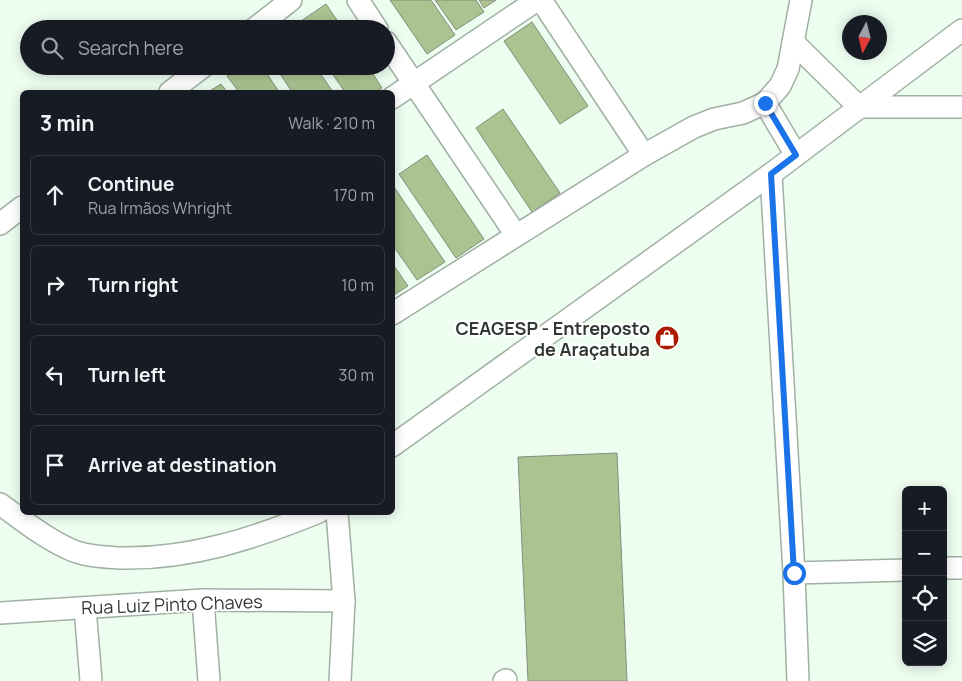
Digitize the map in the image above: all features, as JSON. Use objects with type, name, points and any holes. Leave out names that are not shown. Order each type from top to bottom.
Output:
[{"type":"street","points":[[265,20],[291,0]]},
{"type":"street","points":[[358,0],[371,20]]},
{"type":"street","points":[[395,96],[537,0]]},
{"type":"street","points":[[541,0],[644,155]]},
{"type":"street","points":[[395,312],[644,155],[694,127],[714,119],[743,113],[765,103],[780,86],[788,69],[801,0]]},
{"type":"street","points":[[395,444],[771,174],[962,30]]},
{"type":"street","points":[[793,42],[859,107],[962,107]]},
{"type":"street","points":[[395,56],[516,235]]},
{"type":"street","points":[[173,90],[192,75]]},
{"type":"street","points":[[765,103],[796,155]]},
{"type":"street","points":[[771,174],[794,573],[798,681]]},
{"type":"street","points":[[0,224],[20,209]]},
{"type":"street","points":[[0,504],[35,529],[68,549],[100,557],[145,559],[198,552],[280,528],[312,515]]},
{"type":"street","points":[[337,515],[344,602],[340,681]]},
{"type":"street","points":[[947,568],[962,568]]},
{"type":"street","points":[[794,573],[902,570]]},
{"type":"street","points":[[204,600],[209,681]]},
{"type":"street","name":"Rua Luiz Pinto Chaves","points":[[0,613],[204,600],[344,602]]},
{"type":"street","points":[[85,608],[91,681]]},
{"type":"building","points":[[390,0],[431,0],[455,35],[427,54]]},
{"type":"building","points":[[435,0],[476,0],[484,12],[456,30]]},
{"type":"building","points":[[479,0],[496,0],[484,8]]},
{"type":"building","points":[[326,4],[337,20],[302,20]]},
{"type":"building","points":[[532,22],[588,106],[560,124],[504,41]]},
{"type":"building","points":[[268,75],[278,90],[238,90],[227,76]]},
{"type":"building","points":[[281,75],[321,75],[332,90],[291,90]]},
{"type":"building","points":[[333,75],[374,75],[382,88],[378,90],[344,90]]},
{"type":"building","points":[[221,84],[226,90],[211,90]]},
{"type":"building","points":[[503,109],[560,193],[532,212],[476,128]]},
{"type":"building","points":[[427,155],[484,239],[456,258],[399,174]]},
{"type":"building","points":[[395,188],[445,262],[417,280],[395,248]]},
{"type":"building","points":[[395,267],[408,286],[395,294]]},
{"type":"building","points":[[617,453],[627,681],[528,681],[518,457]]},
{"type":"place","name":"CEAGESP - Entreposto de Araçatuba","points":[[667,338]]},
{"type":"route","points":[[765,103],[796,155],[771,174],[794,573]]}]
